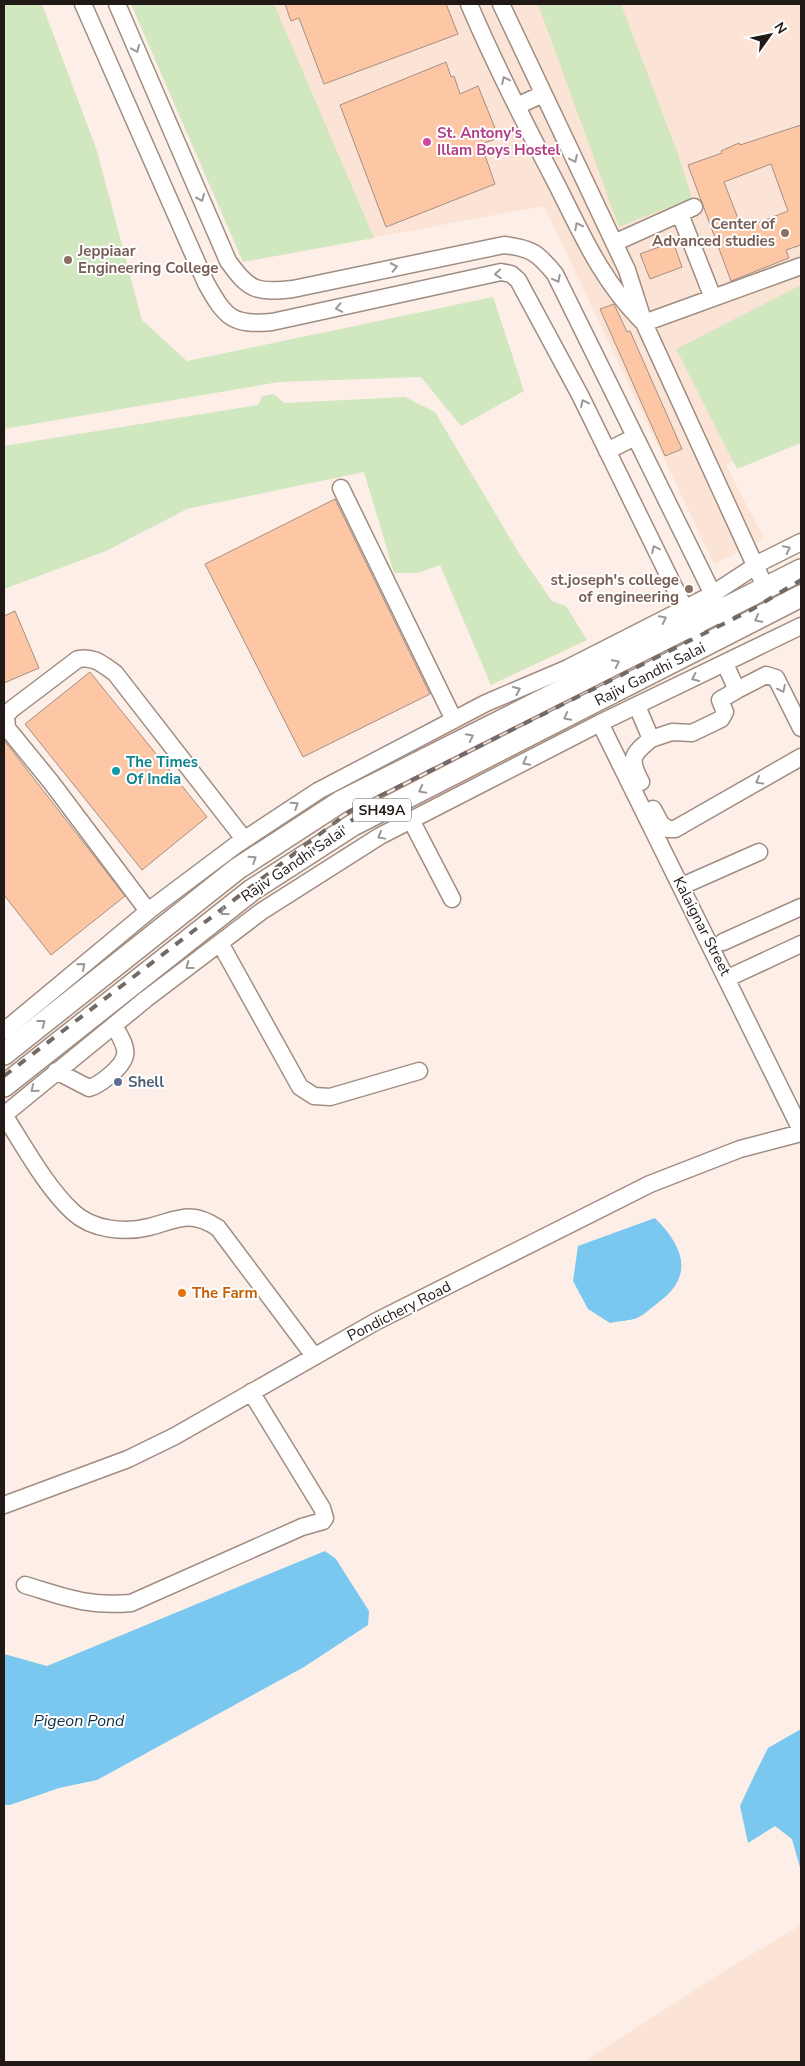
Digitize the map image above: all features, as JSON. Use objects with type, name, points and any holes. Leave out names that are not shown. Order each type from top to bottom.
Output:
[{"type":"main road","name":"Rajiv Gandhi Salai","points":[[4,1054],[237,869],[340,802],[636,653],[688,617],[716,603],[766,589],[801,570]]},
{"type":"main road","name":"Rajiv Gandhi Salai","points":[[4,1086],[252,890],[353,824],[704,648],[801,596]]},
{"type":"main road","points":[[636,653],[647,676]]},
{"type":"street","points":[[82,4],[206,283],[219,306],[228,316],[239,322],[254,324],[272,322],[501,272],[511,274],[518,280],[607,451],[704,648]]},
{"type":"street","points":[[117,4],[228,261],[250,287],[266,292],[293,289],[504,245],[524,247],[541,256],[555,274],[732,633]]},
{"type":"street","points":[[469,4],[517,106],[609,284],[621,300],[644,323]]},
{"type":"street","points":[[501,4],[614,243],[634,289],[644,323],[766,589]]},
{"type":"street","points":[[517,106],[543,94]]},
{"type":"street","points":[[614,243],[687,210],[713,298]]},
{"type":"street","points":[[644,323],[801,266]]},
{"type":"street","points":[[607,451],[635,437]]},
{"type":"street","points":[[341,488],[454,720]]},
{"type":"street","points":[[716,603],[755,566],[801,542]]},
{"type":"street","points":[[4,1030],[148,911],[244,840],[318,791],[486,703],[688,617]]},
{"type":"street","points":[[314,1356],[218,1228],[203,1218],[184,1217],[146,1228],[120,1232],[95,1224],[74,1213],[56,1191],[4,1115],[56,1071],[220,943],[270,906],[380,836],[600,723],[801,626]]},
{"type":"street","points":[[148,911],[51,782],[7,728],[6,715],[12,709],[78,659],[88,657],[100,662],[115,673],[244,840]]},
{"type":"street","points":[[725,664],[738,690]]},
{"type":"street","points":[[801,728],[776,678],[772,675],[766,675],[720,700],[725,712],[721,719],[692,733],[672,732],[650,739],[637,750],[633,757],[633,766],[661,824],[668,829],[675,829],[801,757]]},
{"type":"street","points":[[637,706],[650,739]]},
{"type":"street","name":"Kalaignar Street","points":[[600,723],[728,978],[801,1132]]},
{"type":"street","points":[[411,820],[452,899]]},
{"type":"street","points":[[682,886],[759,852]]},
{"type":"street","points":[[723,942],[801,907]]},
{"type":"street","points":[[220,943],[300,1088],[314,1096],[330,1097],[419,1071]]},
{"type":"street","points":[[728,978],[801,944]]},
{"type":"street","points":[[56,1071],[89,1088],[99,1084],[123,1065],[126,1059],[125,1046],[114,1025]]},
{"type":"street","name":"Pondichery Road","points":[[4,1505],[128,1459],[252,1392],[375,1322],[650,1184],[740,1149],[801,1132]]},
{"type":"street","points":[[25,1585],[83,1603],[105,1606],[131,1603],[302,1526],[323,1521],[325,1518],[322,1508],[252,1392]]},
{"type":"shaded area","points":[[131,4],[801,4],[801,431],[726,465],[764,539],[714,564],[544,206],[243,262]]},
{"type":"shaded area","points":[[801,1925],[801,2062],[583,2062],[732,1966]]},
{"type":"green space","name":"Jeppiaar Engineering College","points":[[4,4],[42,4],[97,151],[142,320],[187,361],[493,297],[524,391],[461,426],[421,377],[279,382],[4,429]]},
{"type":"green space","points":[[131,4],[274,4],[374,238],[243,262]]},
{"type":"green space","points":[[538,4],[621,4],[678,154],[692,198],[619,227]]},
{"type":"green space","points":[[801,285],[801,443],[737,469],[676,349]]},
{"type":"green space","points":[[274,394],[284,403],[405,397],[435,412],[520,555],[552,601],[566,606],[587,640],[491,685],[440,565],[418,573],[394,573],[364,472],[187,509],[106,551],[4,589],[4,446],[258,405],[262,396]]},
{"type":"water","points":[[655,1218],[665,1229],[678,1250],[681,1260],[681,1271],[678,1281],[670,1292],[640,1317],[610,1323],[588,1309],[573,1281],[578,1246]]},
{"type":"water","name":"Pigeon Pond","points":[[325,1551],[336,1559],[369,1611],[368,1625],[304,1667],[97,1780],[59,1788],[10,1805],[4,1805],[4,1654],[47,1666]]},
{"type":"water","points":[[801,1729],[801,1871],[792,1839],[775,1826],[748,1843],[740,1806],[768,1748]]},
{"type":"building","points":[[285,4],[446,4],[458,34],[324,84],[299,18],[291,21]]},
{"type":"building","points":[[446,62],[451,77],[454,76],[460,94],[478,86],[499,138],[481,144],[495,184],[386,227],[340,105]]},
{"type":"building","points":[[801,125],[801,245],[786,250],[789,258],[731,281],[688,165],[722,153],[721,151],[739,143],[740,145]],"holes":[[[771,164],[788,211],[742,229],[724,182]]]},
{"type":"building","points":[[673,242],[682,267],[650,279],[640,254]]},
{"type":"building","points":[[614,304],[627,332],[630,331],[682,449],[665,456],[600,309]]},
{"type":"building","points":[[335,499],[430,694],[303,757],[205,564]]},
{"type":"building","points":[[15,611],[39,668],[4,683],[4,616]]},
{"type":"building","name":"The Times Of India","points":[[90,672],[207,817],[142,870],[25,724]]},
{"type":"building","points":[[4,740],[125,896],[51,955],[4,895]]},
{"type":"railway","points":[[4,1076],[350,811],[751,610],[801,580]]},
{"type":"railway","points":[[293,864],[359,815],[370,809]]},
{"type":"place","name":"St. Antony's Illam Boys Hostel","points":[[427,142]]},
{"type":"place","name":"Center of Advanced studies","points":[[785,233]]},
{"type":"place","name":"Jeppiaar Engineering College","points":[[68,260]]},
{"type":"place","name":"st.joseph's college of engineering","points":[[689,589]]},
{"type":"place","name":"The Times Of India","points":[[116,771]]},
{"type":"place","name":"Shell","points":[[118,1082]]},
{"type":"place","name":"The Farm","points":[[182,1293]]}]
